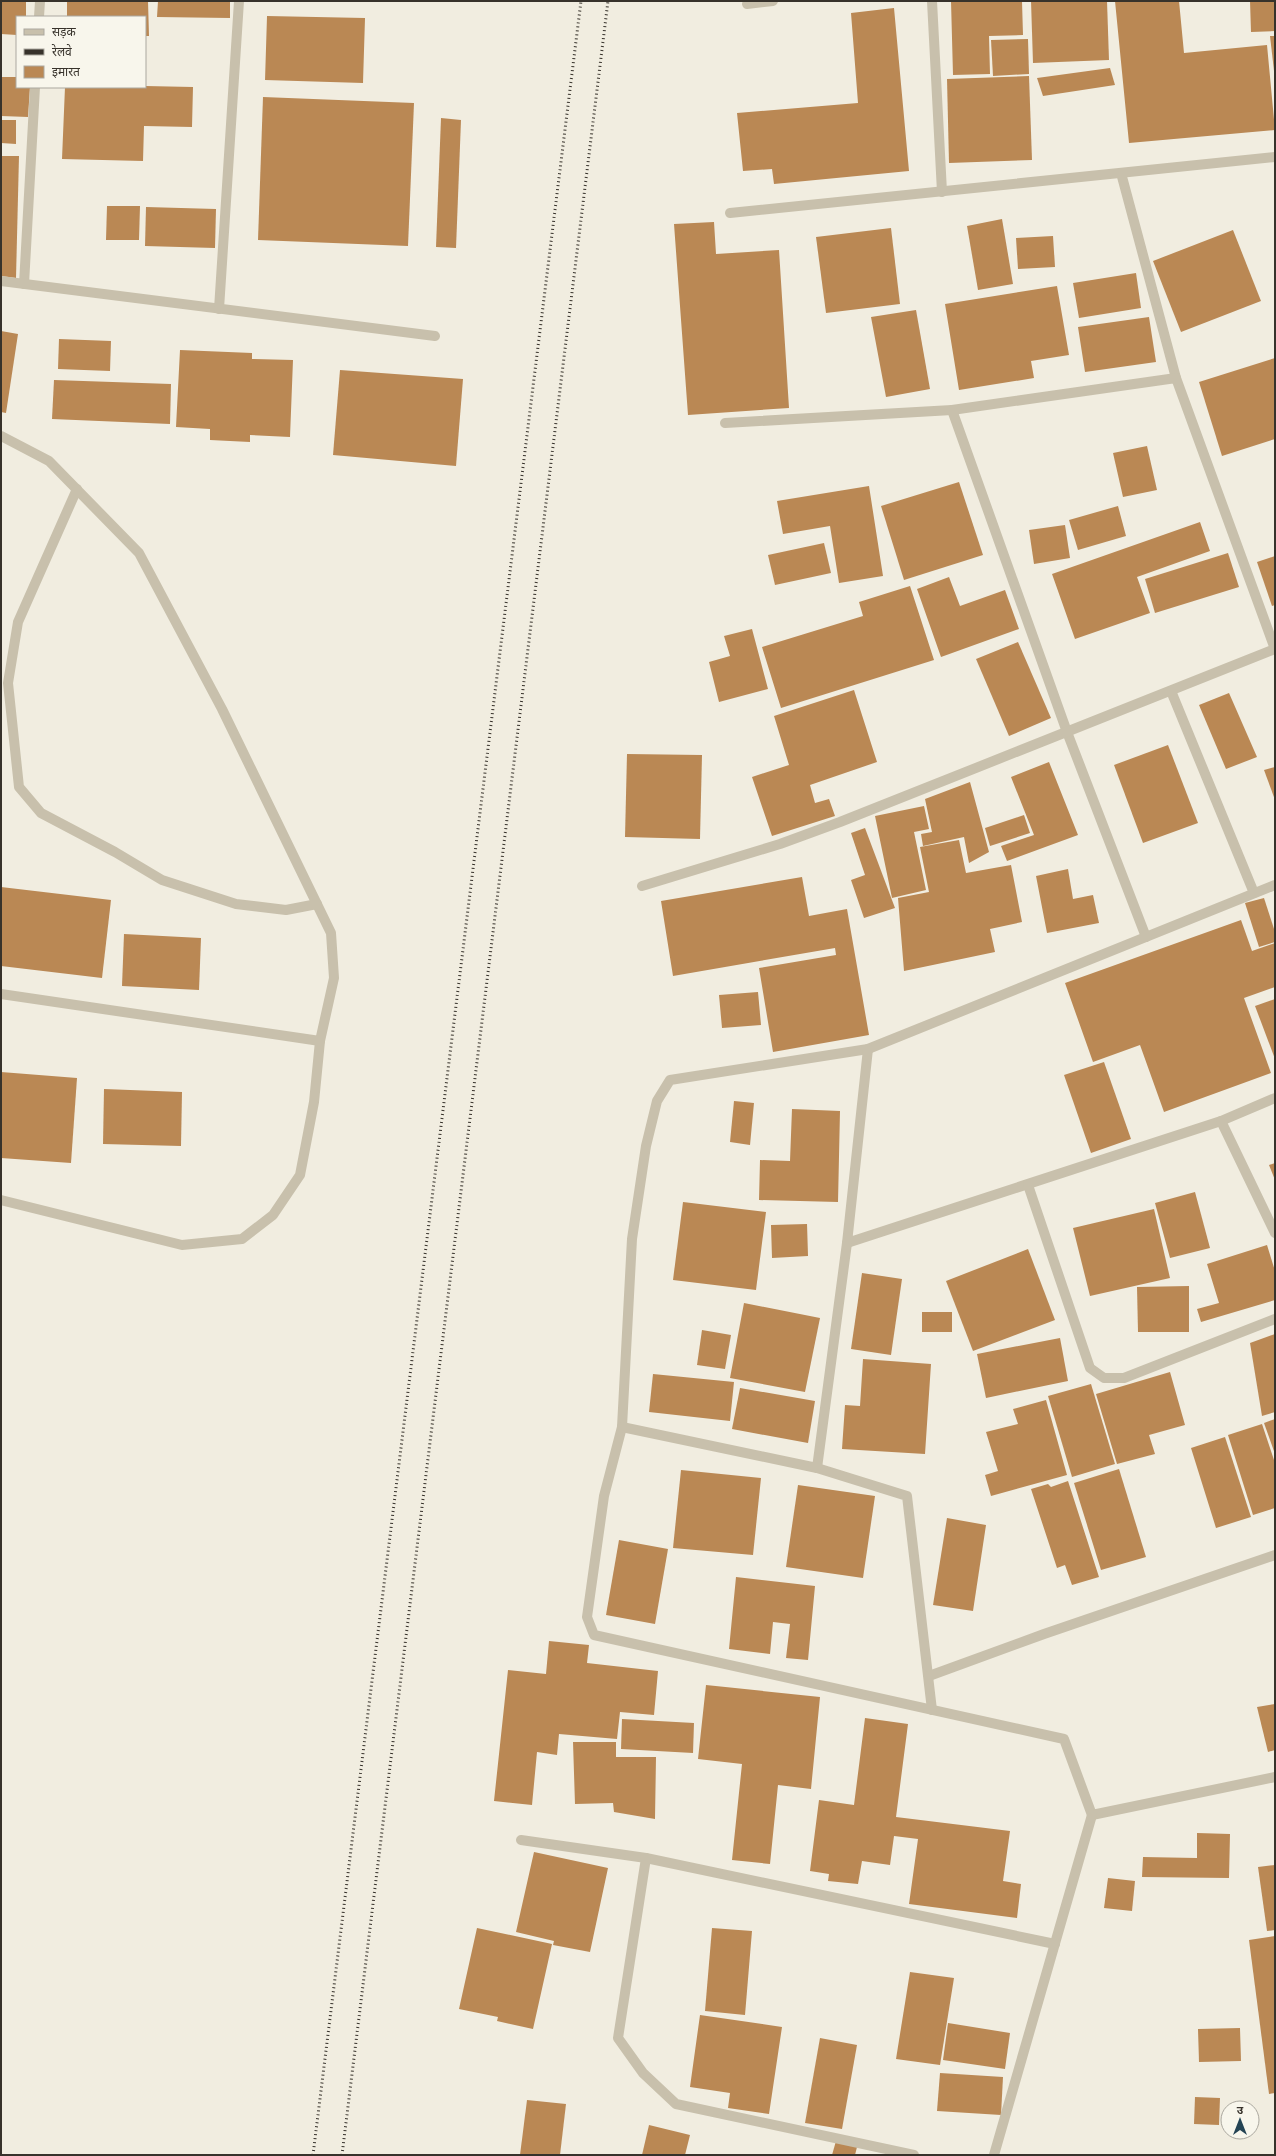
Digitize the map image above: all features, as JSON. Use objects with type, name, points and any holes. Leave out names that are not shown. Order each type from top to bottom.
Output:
[{"type":"street","points":[[39,16],[40,1]]},
{"type":"street","points":[[219,308],[239,1]]},
{"type":"street","points":[[747,4],[774,1]]},
{"type":"street","points":[[932,1],[942,192]]},
{"type":"street","points":[[24,284],[35,88]]},
{"type":"street","points":[[730,213],[1275,157]]},
{"type":"street","points":[[642,886],[780,844],[840,822],[1275,649],[1176,378],[1121,173]]},
{"type":"street","points":[[1,281],[435,336]]},
{"type":"street","points":[[725,423],[952,410],[1176,378]]},
{"type":"street","points":[[952,410],[1066,732],[1146,937]]},
{"type":"street","points":[[1,436],[49,461],[139,553],[222,709],[331,933],[334,978],[320,1041],[314,1102],[300,1175],[272,1215],[242,1239],[182,1245],[1,1200]]},
{"type":"street","points":[[77,489],[18,622],[8,683],[19,788],[41,813],[115,852],[162,880],[236,904],[286,910],[317,904]]},
{"type":"street","points":[[1171,691],[1254,893]]},
{"type":"street","points":[[994,2155],[1092,1815],[1064,1739],[594,1635],[587,1617],[604,1496],[622,1427],[632,1239],[646,1146],[657,1100],[670,1080],[868,1049],[1275,885]]},
{"type":"street","points":[[1,994],[320,1041]]},
{"type":"street","points":[[817,1468],[847,1243],[868,1049]]},
{"type":"street","points":[[847,1243],[1028,1185],[1221,1120],[1275,1098]]},
{"type":"street","points":[[1221,1120],[1275,1233]]},
{"type":"street","points":[[1028,1185],[1090,1368],[1104,1378],[1124,1378],[1275,1319]]},
{"type":"street","points":[[622,1427],[817,1468],[907,1496],[932,1710]]},
{"type":"street","points":[[928,1676],[1051,1631],[1275,1555]]},
{"type":"street","points":[[1092,1815],[1275,1777]]},
{"type":"street","points":[[521,1840],[646,1858],[1055,1944]]},
{"type":"street","points":[[646,1858],[618,2038],[643,2072],[676,2104],[914,2155]]},
{"type":"building","points":[[1,1],[26,1],[26,16],[16,16],[16,35],[1,34]]},
{"type":"building","points":[[67,1],[148,1],[149,36],[146,36],[146,16],[67,16]]},
{"type":"building","points":[[158,1],[230,1],[230,18],[157,17]]},
{"type":"building","points":[[951,1],[1022,1],[1023,35],[989,36],[990,74],[953,75]]},
{"type":"building","points":[[1031,1],[1107,1],[1109,60],[1033,63]]},
{"type":"building","points":[[1115,1],[1179,1],[1184,53],[1267,45],[1275,130],[1129,143]]},
{"type":"building","points":[[1250,1],[1275,1],[1275,31],[1251,32]]},
{"type":"building","points":[[894,8],[909,171],[774,184],[772,169],[743,171],[737,113],[858,103],[851,13]]},
{"type":"building","points":[[267,16],[365,18],[363,83],[265,80]]},
{"type":"building","points":[[1270,36],[1275,36],[1275,71],[1274,71]]},
{"type":"building","points":[[1028,39],[1029,74],[993,76],[991,40]]},
{"type":"building","points":[[1110,68],[1115,85],[1043,96],[1037,78]]},
{"type":"building","points":[[1029,76],[1032,160],[949,163],[947,79]]},
{"type":"building","points":[[1,77],[16,77],[16,88],[30,88],[28,117],[1,116]]},
{"type":"building","points":[[146,86],[193,87],[192,127],[144,126],[143,161],[62,159],[65,88],[146,88]]},
{"type":"building","points":[[263,97],[414,103],[408,246],[258,240]]},
{"type":"building","points":[[441,118],[461,120],[456,248],[436,247]]},
{"type":"building","points":[[1,120],[16,120],[16,144],[1,143]]},
{"type":"building","points":[[1,156],[19,156],[16,278],[1,276]]},
{"type":"building","points":[[107,206],[140,206],[139,240],[106,240]]},
{"type":"building","points":[[146,207],[216,209],[215,248],[145,246]]},
{"type":"building","points":[[1002,219],[1013,284],[978,290],[967,226]]},
{"type":"building","points":[[714,222],[716,254],[779,250],[789,408],[688,415],[674,224]]},
{"type":"building","points":[[891,228],[900,304],[826,313],[816,237]]},
{"type":"building","points":[[1233,230],[1261,301],[1181,332],[1153,261]]},
{"type":"building","points":[[1053,236],[1055,267],[1018,269],[1016,238]]},
{"type":"building","points":[[1136,273],[1141,308],[1079,318],[1073,283]]},
{"type":"building","points":[[1057,286],[1069,355],[1031,361],[1034,378],[959,390],[945,304]]},
{"type":"building","points":[[916,310],[930,389],[886,397],[871,317]]},
{"type":"building","points":[[1149,317],[1156,362],[1085,372],[1078,327]]},
{"type":"building","points":[[1,331],[18,334],[6,413],[1,412]]},
{"type":"building","points":[[59,339],[111,341],[110,371],[58,369]]},
{"type":"building","points":[[180,350],[252,353],[252,359],[293,360],[290,437],[250,435],[250,442],[210,440],[210,429],[176,427]]},
{"type":"building","points":[[1275,358],[1275,439],[1222,456],[1199,382]]},
{"type":"building","points":[[340,370],[463,379],[456,466],[333,455]]},
{"type":"building","points":[[54,380],[171,384],[170,424],[52,419]]},
{"type":"building","points":[[1147,446],[1157,490],[1123,497],[1113,453]]},
{"type":"building","points":[[959,482],[983,555],[904,580],[881,506]]},
{"type":"building","points":[[869,486],[883,576],[839,583],[830,526],[783,534],[777,501]]},
{"type":"building","points":[[1118,506],[1126,536],[1078,550],[1069,520]]},
{"type":"building","points":[[1200,522],[1210,551],[1137,577],[1150,613],[1075,639],[1052,574]]},
{"type":"building","points":[[1065,525],[1070,558],[1034,564],[1029,530]]},
{"type":"building","points":[[824,543],[831,573],[775,585],[768,555]]},
{"type":"building","points":[[1228,553],[1239,587],[1155,613],[1145,579]]},
{"type":"building","points":[[1275,556],[1275,605],[1272,606],[1257,562]]},
{"type":"building","points":[[949,577],[960,606],[1005,590],[1019,629],[941,657],[917,589]]},
{"type":"building","points":[[910,586],[934,660],[781,708],[762,647],[863,616],[859,602]]},
{"type":"building","points":[[752,629],[768,689],[719,702],[709,662],[730,656],[724,636]]},
{"type":"building","points":[[1018,642],[1051,718],[1009,736],[976,659]]},
{"type":"building","points":[[854,690],[877,762],[810,785],[815,803],[829,799],[835,816],[772,836],[752,777],[789,765],[774,716]]},
{"type":"building","points":[[1229,693],[1257,757],[1226,769],[1199,705]]},
{"type":"building","points":[[1168,745],[1198,823],[1143,843],[1114,765]]},
{"type":"building","points":[[627,754],[702,755],[700,839],[625,837]]},
{"type":"building","points":[[1049,762],[1078,835],[1007,861],[1001,846],[1034,835],[1011,777]]},
{"type":"building","points":[[1275,767],[1275,800],[1264,770]]},
{"type":"building","points":[[970,782],[989,852],[969,863],[964,837],[923,846],[921,834],[932,832],[925,799]]},
{"type":"building","points":[[924,806],[929,829],[914,832],[926,890],[892,898],[875,816]]},
{"type":"building","points":[[1024,815],[1030,833],[990,846],[985,828]]},
{"type":"building","points":[[865,828],[895,908],[864,918],[851,880],[865,875],[851,833]]},
{"type":"building","points":[[959,840],[966,873],[1011,865],[1022,922],[990,929],[995,952],[904,971],[898,898],[929,892],[920,847]]},
{"type":"building","points":[[1068,869],[1073,899],[1093,895],[1099,923],[1047,933],[1036,876]]},
{"type":"building","points":[[802,877],[809,916],[847,909],[869,1035],[773,1052],[759,968],[836,955],[835,948],[673,976],[661,901]]},
{"type":"building","points":[[1,887],[111,900],[102,978],[1,966]]},
{"type":"building","points":[[1264,898],[1275,932],[1275,942],[1259,947],[1245,903]]},
{"type":"building","points":[[1241,920],[1252,951],[1275,943],[1275,987],[1244,998],[1271,1073],[1164,1112],[1140,1045],[1093,1062],[1065,983]]},
{"type":"building","points":[[124,934],[201,938],[199,990],[122,986]]},
{"type":"building","points":[[758,992],[761,1025],[722,1028],[719,995]]},
{"type":"building","points":[[1275,999],[1275,1059],[1255,1006]]},
{"type":"building","points":[[1104,1062],[1131,1139],[1091,1153],[1064,1075]]},
{"type":"building","points":[[1,1072],[77,1078],[71,1163],[1,1158]]},
{"type":"building","points":[[104,1089],[182,1092],[181,1146],[103,1144]]},
{"type":"building","points":[[734,1101],[754,1103],[750,1145],[730,1142]]},
{"type":"building","points":[[792,1109],[840,1111],[838,1202],[759,1200],[760,1160],[790,1161]]},
{"type":"building","points":[[1275,1163],[1275,1180],[1269,1165]]},
{"type":"building","points":[[1195,1192],[1210,1248],[1170,1258],[1155,1203]]},
{"type":"building","points":[[683,1202],[766,1212],[756,1290],[673,1280]]},
{"type":"building","points":[[1154,1209],[1170,1278],[1090,1296],[1073,1228]]},
{"type":"building","points":[[807,1224],[808,1256],[772,1258],[771,1225]]},
{"type":"building","points":[[1267,1245],[1275,1271],[1275,1300],[1201,1322],[1197,1309],[1219,1303],[1207,1264]]},
{"type":"building","points":[[1028,1249],[1055,1320],[973,1351],[946,1281]]},
{"type":"building","points":[[862,1273],[902,1279],[891,1355],[851,1349]]},
{"type":"building","points":[[1189,1286],[1189,1332],[1138,1332],[1137,1287]]},
{"type":"building","points":[[744,1303],[820,1318],[805,1392],[730,1378]]},
{"type":"building","points":[[922,1312],[952,1312],[952,1332],[922,1332]]},
{"type":"building","points":[[702,1330],[731,1335],[725,1369],[697,1365]]},
{"type":"building","points":[[1275,1334],[1275,1412],[1262,1416],[1250,1343]]},
{"type":"building","points":[[1060,1338],[1068,1381],[986,1398],[977,1354]]},
{"type":"building","points":[[863,1359],[931,1364],[925,1454],[842,1449],[845,1405],[860,1406]]},
{"type":"building","points":[[1170,1372],[1185,1425],[1149,1435],[1155,1454],[1117,1464],[1096,1394]]},
{"type":"building","points":[[653,1374],[734,1382],[730,1421],[649,1412]]},
{"type":"building","points":[[1091,1384],[1115,1464],[1072,1477],[1048,1396]]},
{"type":"building","points":[[740,1388],[815,1401],[808,1443],[732,1429]]},
{"type":"building","points":[[1046,1400],[1067,1475],[991,1496],[985,1475],[998,1471],[986,1432],[1018,1424],[1013,1409]]},
{"type":"building","points":[[1275,1419],[1275,1454],[1264,1423]]},
{"type":"building","points":[[1262,1424],[1275,1463],[1275,1508],[1253,1515],[1228,1435]]},
{"type":"building","points":[[1225,1437],[1251,1517],[1216,1528],[1191,1448]]},
{"type":"building","points":[[1119,1469],[1146,1557],[1101,1570],[1074,1483]]},
{"type":"building","points":[[681,1470],[761,1478],[753,1555],[673,1548]]},
{"type":"building","points":[[1068,1481],[1099,1577],[1072,1585],[1065,1565],[1057,1568],[1031,1489],[1048,1484],[1051,1487]]},
{"type":"building","points":[[798,1485],[875,1496],[863,1578],[786,1567]]},
{"type":"building","points":[[947,1518],[986,1525],[973,1611],[933,1605]]},
{"type":"building","points":[[619,1540],[668,1549],[655,1624],[606,1615]]},
{"type":"building","points":[[736,1577],[815,1586],[808,1660],[786,1658],[790,1624],[773,1622],[770,1654],[729,1649]]},
{"type":"building","points":[[549,1641],[589,1645],[587,1663],[658,1671],[654,1715],[620,1712],[617,1739],[559,1734],[557,1755],[537,1752],[532,1805],[494,1801],[508,1670],[546,1674]]},
{"type":"building","points":[[706,1685],[820,1697],[811,1789],[778,1785],[770,1864],[732,1860],[742,1764],[698,1759]]},
{"type":"building","points":[[1275,1704],[1275,1750],[1268,1752],[1257,1707]]},
{"type":"building","points":[[865,1718],[908,1724],[896,1817],[1010,1831],[1003,1881],[1021,1884],[1017,1918],[909,1904],[918,1839],[894,1836],[890,1865],[862,1861],[858,1884],[828,1881],[829,1874],[810,1871],[819,1800],[854,1805]]},
{"type":"building","points":[[622,1719],[694,1723],[693,1753],[621,1749]]},
{"type":"building","points":[[573,1742],[616,1742],[616,1757],[656,1757],[655,1819],[614,1812],[613,1803],[575,1804]]},
{"type":"building","points":[[1197,1833],[1230,1834],[1229,1878],[1142,1877],[1143,1857],[1197,1858]]},
{"type":"building","points":[[534,1852],[608,1868],[590,1952],[553,1945],[554,1941],[516,1932]]},
{"type":"building","points":[[1275,1865],[1275,1930],[1267,1931],[1258,1867]]},
{"type":"building","points":[[1108,1878],[1135,1881],[1132,1911],[1104,1908]]},
{"type":"building","points":[[477,1928],[552,1944],[533,2029],[497,2021],[498,2017],[459,2009]]},
{"type":"building","points":[[712,1928],[752,1931],[745,2015],[705,2011]]},
{"type":"building","points":[[1275,1936],[1275,2093],[1269,2094],[1249,1940]]},
{"type":"building","points":[[910,1972],[954,1978],[940,2065],[896,2059]]},
{"type":"building","points":[[700,2015],[782,2027],[769,2114],[728,2108],[730,2093],[690,2087]]},
{"type":"building","points":[[948,2023],[1010,2033],[1005,2069],[943,2060]]},
{"type":"building","points":[[1240,2028],[1241,2061],[1199,2062],[1198,2029]]},
{"type":"building","points":[[820,2038],[857,2045],[842,2129],[805,2123]]},
{"type":"building","points":[[940,2073],[1003,2077],[1001,2115],[937,2111]]},
{"type":"building","points":[[1195,2097],[1220,2098],[1219,2125],[1194,2124]]},
{"type":"building","points":[[527,2100],[566,2104],[560,2155],[520,2155]]},
{"type":"building","points":[[649,2125],[690,2135],[685,2155],[642,2155]]},
{"type":"building","points":[[836,2141],[857,2147],[855,2155],[832,2155]]},
{"type":"railway","points":[[313,2155],[581,1]]},
{"type":"railway","points":[[342,2155],[608,1]]}]
